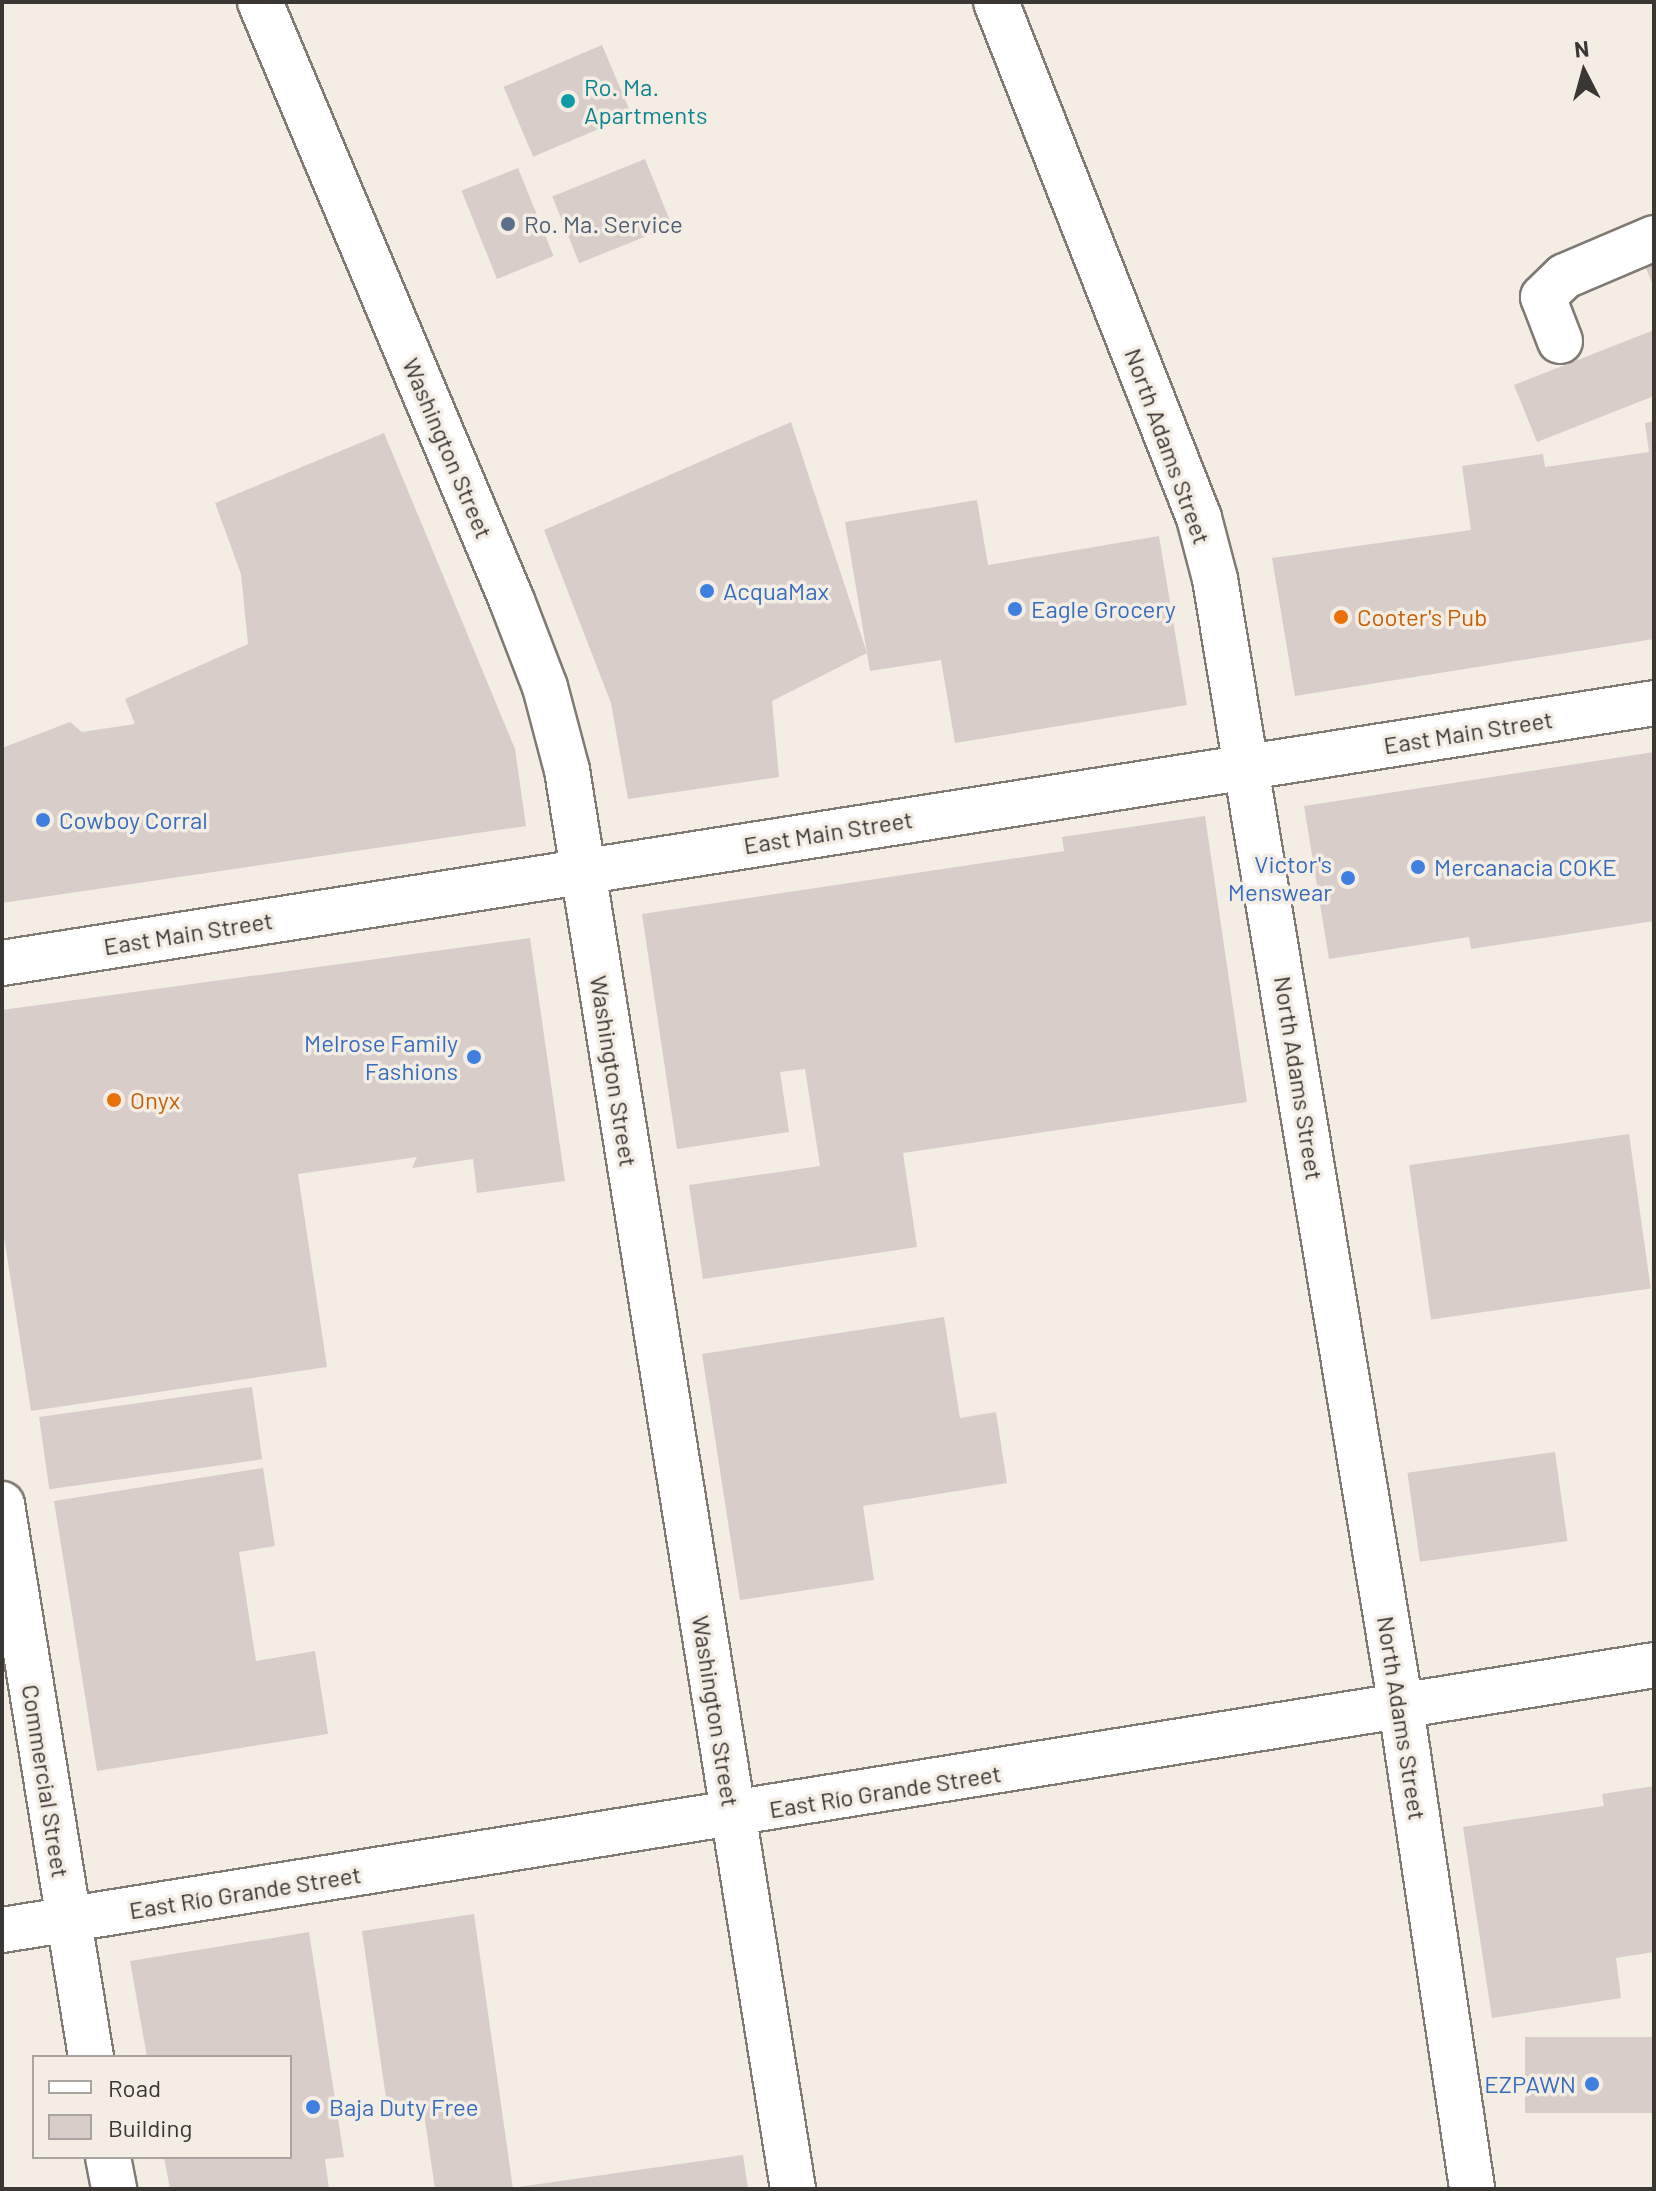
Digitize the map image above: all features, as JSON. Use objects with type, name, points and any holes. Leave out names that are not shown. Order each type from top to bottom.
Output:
[{"type":"street","name":"Washington Street","points":[[260,2],[545,687],[567,770],[793,2189]]},
{"type":"street","name":"North Adams Street","points":[[996,2],[1199,518],[1215,579],[1249,767],[1401,1707],[1472,2189]]},
{"type":"street","points":[[1560,341],[1543,297],[1565,276],[1654,238]]},
{"type":"street","name":"East Main Street","points":[[2,963],[1654,703]]},
{"type":"street","name":"Commercial Street","points":[[2,1504],[91,2055]]},
{"type":"street","name":"East Río Grande Street","points":[[2,1930],[733,1816],[1654,1665]]},
{"type":"street","points":[[108,2159],[114,2189]]},
{"type":"building","name":"Ro. Ma. Apartments","points":[[602,45],[632,115],[533,157],[504,87]]},
{"type":"building","name":"Ro. Ma. Apartments","points":[[645,159],[672,226],[579,263],[552,196]]},
{"type":"building","name":"Ro. Ma. Service","points":[[518,168],[554,256],[497,279],[461,191]]},
{"type":"building","points":[[1654,263],[1654,288],[1645,266]]},
{"type":"building","points":[[1654,330],[1654,396],[1537,442],[1514,385]]},
{"type":"building","points":[[1654,421],[1654,639],[1295,696],[1272,558],[1471,530],[1462,466],[1543,454],[1545,467],[1649,452],[1645,423]]},
{"type":"building","name":"AcquaMax","points":[[791,422],[867,653],[772,701],[779,777],[628,799],[611,703],[544,530]]},
{"type":"building","points":[[384,433],[515,749],[526,826],[2,903],[2,748],[70,722],[82,732],[135,724],[125,699],[248,644],[241,574],[215,503]]},
{"type":"building","name":"Eagle Grocery","points":[[977,500],[988,565],[1159,536],[1187,705],[955,743],[941,660],[870,671],[845,522]]},
{"type":"building","points":[[1654,752],[1654,921],[1471,949],[1469,937],[1329,959],[1304,806]]},
{"type":"building","points":[[1205,816],[1247,1102],[903,1153],[917,1247],[703,1279],[689,1185],[820,1166],[805,1069],[780,1072],[789,1132],[677,1149],[642,914],[1064,851],[1062,837]]},
{"type":"building","points":[[530,938],[565,1181],[477,1193],[473,1159],[412,1168],[417,1157],[298,1174],[327,1367],[31,1411],[2,1224],[2,1010]]},
{"type":"building","points":[[1629,1134],[1651,1288],[1431,1319],[1409,1165]]},
{"type":"building","points":[[944,1317],[960,1418],[996,1412],[1007,1483],[863,1506],[874,1580],[740,1600],[702,1354]]},
{"type":"building","points":[[252,1387],[262,1459],[49,1489],[39,1417]]},
{"type":"building","points":[[1555,1452],[1568,1541],[1420,1562],[1407,1473]]},
{"type":"building","points":[[263,1468],[275,1546],[239,1552],[256,1661],[315,1651],[328,1734],[97,1771],[54,1501]]},
{"type":"building","points":[[1654,1786],[1654,1952],[1616,1958],[1621,1998],[1492,2018],[1463,1827],[1604,1806],[1602,1794]]},
{"type":"building","points":[[474,1914],[513,2189],[435,2189],[422,2100],[387,2105],[362,1931]]},
{"type":"building","name":"Baja Duty Free","points":[[309,1932],[344,2157],[325,2159],[329,2189],[170,2189],[164,2159],[292,2159],[292,2055],[147,2055],[130,1961]]},
{"type":"building","name":"EZPAWN","points":[[1525,2037],[1654,2037],[1654,2113],[1525,2113]]},
{"type":"building","points":[[743,2155],[748,2189],[518,2189],[518,2187]]},
{"type":"place","name":"Ro. Ma. Apartments","points":[[568,101]]},
{"type":"place","name":"Ro. Ma. Service","points":[[508,224]]},
{"type":"place","name":"AcquaMax","points":[[707,591]]},
{"type":"place","name":"Eagle Grocery","points":[[1015,609]]},
{"type":"place","name":"Cooter's Pub","points":[[1341,617]]},
{"type":"place","name":"Cowboy Corral","points":[[43,820]]},
{"type":"place","name":"Mercanacia COKE","points":[[1418,867]]},
{"type":"place","name":"Victor's Menswear","points":[[1348,878]]},
{"type":"place","name":"Melrose Family Fashions","points":[[474,1057]]},
{"type":"place","name":"Onyx","points":[[114,1100]]},
{"type":"place","name":"EZPAWN","points":[[1592,2084]]},
{"type":"place","name":"Baja Duty Free","points":[[313,2107]]}]
